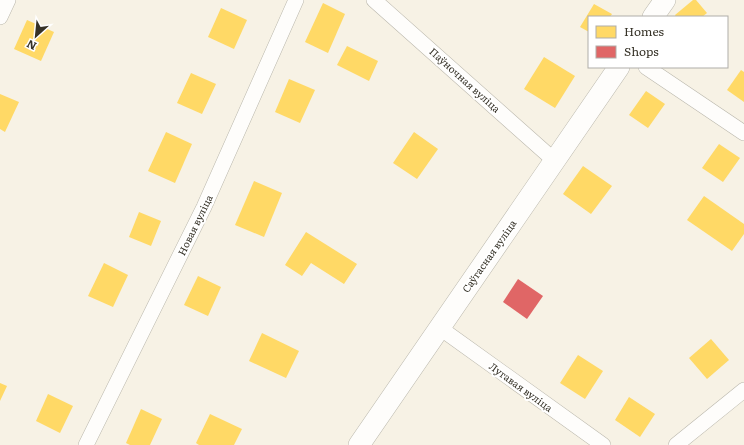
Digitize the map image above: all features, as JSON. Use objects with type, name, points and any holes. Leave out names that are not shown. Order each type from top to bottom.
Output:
[{"type":"street","points":[[0,17],[8,0]]},
{"type":"street","name":"Новая вуліца","points":[[86,445],[204,207],[296,0]]},
{"type":"street","name":"Паўночная вуліца","points":[[374,0],[555,160]]},
{"type":"street","points":[[654,16],[665,0]]},
{"type":"street","name":"Саўгасная вуліца","points":[[359,445],[618,68]]},
{"type":"street","points":[[647,68],[744,133]]},
{"type":"street","name":"Лугавая вуліца","points":[[440,328],[603,445]]},
{"type":"street","points":[[676,445],[744,390]]},
{"type":"building: Homes","points":[[693,0],[696,0],[707,13],[703,16],[675,15]]},
{"type":"building: Homes","points":[[323,3],[345,14],[328,53],[305,42]]},
{"type":"building: Homes","points":[[594,4],[612,14],[611,16],[588,16],[588,31],[580,27]]},
{"type":"building: Homes","points":[[221,8],[247,20],[234,49],[208,37]]},
{"type":"building: Homes","points":[[27,20],[54,32],[41,61],[14,49]]},
{"type":"building: Homes","points":[[347,46],[378,61],[369,81],[337,65]]},
{"type":"building: Homes","points":[[544,57],[575,76],[555,108],[524,89]]},
{"type":"building: Homes","points":[[741,70],[744,72],[744,102],[727,90]]},
{"type":"building: Homes","points":[[191,73],[216,84],[202,114],[177,103]]},
{"type":"building: Homes","points":[[289,79],[315,90],[300,123],[275,112]]},
{"type":"building: Homes","points":[[646,91],[665,104],[648,128],[629,115]]},
{"type":"building: Homes","points":[[0,94],[19,102],[5,132],[0,129]]},
{"type":"building: Homes","points":[[166,132],[192,144],[175,183],[148,171]]},
{"type":"building: Homes","points":[[414,132],[438,149],[417,179],[393,163]]},
{"type":"building: Homes","points":[[719,144],[740,158],[723,182],[702,168]]},
{"type":"building: Homes","points":[[583,166],[612,186],[591,214],[563,194]]},
{"type":"building: Homes","points":[[254,181],[282,193],[264,237],[235,225]]},
{"type":"building: Homes","points":[[704,196],[744,224],[744,234],[732,251],[687,220]]},
{"type":"building: Homes","points":[[139,212],[161,221],[151,246],[129,237]]},
{"type":"building: Homes","points":[[306,232],[357,264],[344,284],[311,263],[302,276],[285,265]]},
{"type":"building: Homes","points":[[104,263],[128,275],[113,307],[88,296]]},
{"type":"building: Homes","points":[[198,276],[221,287],[208,316],[184,305]]},
{"type":"building: Homes","points":[[262,333],[299,351],[286,378],[249,361]]},
{"type":"building: Homes","points":[[711,339],[729,360],[707,379],[689,358]]},
{"type":"building: Homes","points":[[578,355],[603,371],[585,399],[560,383]]},
{"type":"building: Homes","points":[[0,383],[7,386],[0,401]]},
{"type":"building: Homes","points":[[48,394],[73,406],[60,433],[36,421]]},
{"type":"building: Homes","points":[[629,397],[655,414],[640,437],[615,420]]},
{"type":"building: Homes","points":[[141,409],[162,419],[150,445],[130,445],[126,443]]},
{"type":"building: Homes","points":[[210,414],[242,429],[234,445],[199,445],[196,443]]},
{"type":"building: Shops","points":[[518,279],[543,296],[527,319],[503,302]]}]
